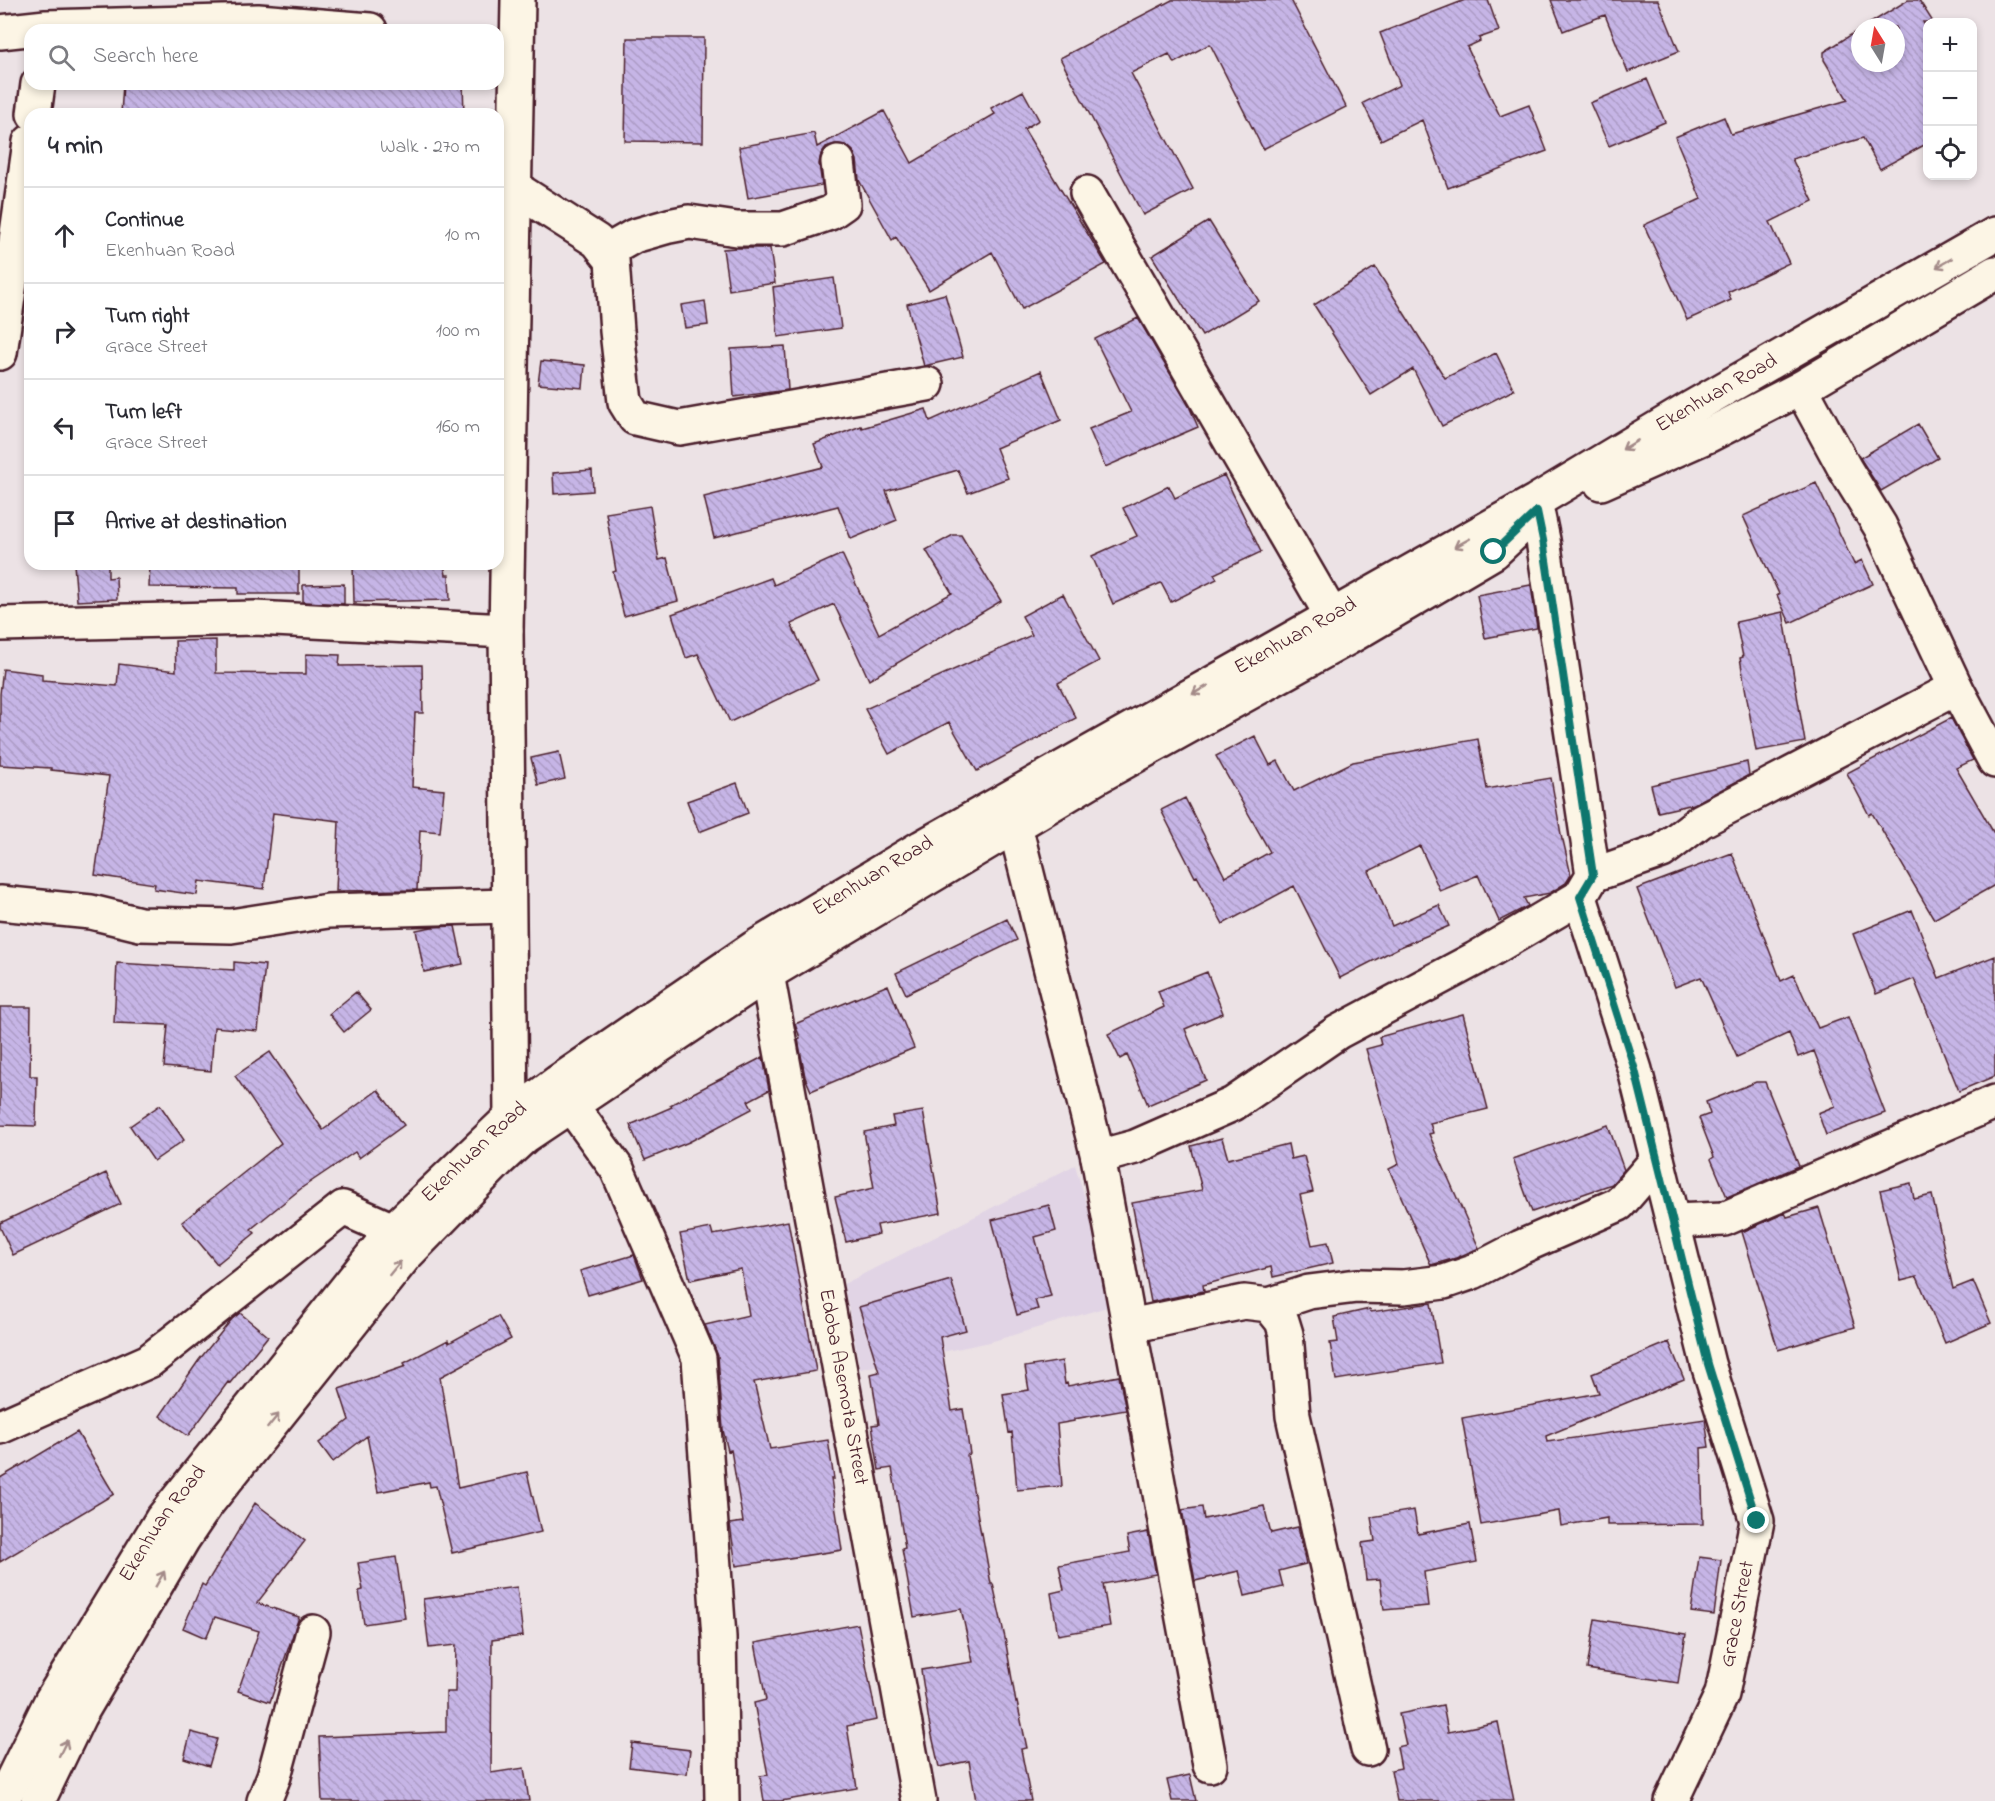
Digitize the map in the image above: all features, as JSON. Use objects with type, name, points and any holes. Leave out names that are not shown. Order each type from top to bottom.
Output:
[{"type":"street","points":[[511,1118],[504,308],[516,189],[508,42],[518,0]]},
{"type":"street","points":[[30,24],[48,19],[258,21],[295,24]]},
{"type":"street","points":[[0,32],[24,26]]},
{"type":"street","points":[[35,108],[37,90]]},
{"type":"street","points":[[606,252],[634,236],[689,222],[737,229],[783,229],[830,213],[843,204],[838,162]]},
{"type":"street","points":[[0,353],[24,184]]},
{"type":"street","points":[[516,189],[597,241],[612,260],[625,402],[635,418],[680,428],[927,384]]},
{"type":"street","points":[[1088,192],[1332,616]]},
{"type":"street","name":"Ekenhuan Road","points":[[2,1792],[51,1701],[162,1519],[393,1230],[511,1118],[558,1082],[754,948],[922,847],[1527,506],[1691,408],[1995,234]]},
{"type":"street","name":"Ekenhuan Road","points":[[38,1801],[79,1716],[183,1539],[206,1505],[405,1256],[525,1136],[767,974],[1015,826],[1346,639],[1494,552],[1537,511],[1707,436],[1801,388],[1995,273]]},
{"type":"street","points":[[0,362],[24,332]]},
{"type":"street","points":[[1801,388],[1845,469],[1881,526],[1956,688],[1995,760]]},
{"type":"street","name":"Grace Street","points":[[1537,511],[1545,552],[1587,886],[1708,1364],[1757,1521],[1722,1694],[1671,1801]]},
{"type":"street","points":[[0,624],[255,618],[506,631]]},
{"type":"street","points":[[1098,1157],[1135,1147],[1233,1104],[1338,1032],[1475,959],[1587,886],[1662,851],[1701,821],[1956,688]]},
{"type":"street","points":[[1015,826],[1098,1157],[1210,1765]]},
{"type":"street","points":[[0,903],[91,912],[140,924],[231,926],[328,911],[508,906]]},
{"type":"street","name":"Edoba Asemota Street","points":[[767,974],[854,1436],[919,1801]]},
{"type":"street","points":[[1673,1221],[1724,1220],[1995,1102]]},
{"type":"street","points":[[570,1104],[617,1169],[699,1358],[719,1637],[722,1801]]},
{"type":"street","points":[[1130,1326],[1244,1302],[1269,1305],[1309,1292],[1357,1286],[1403,1287],[1444,1282],[1473,1272],[1521,1247],[1619,1204],[1657,1160]]},
{"type":"street","points":[[0,1427],[149,1361],[343,1208],[393,1230]]},
{"type":"street","points":[[1269,1305],[1282,1321],[1286,1334],[1293,1416],[1368,1749]]},
{"type":"street","points":[[264,1801],[274,1776],[313,1632]]},
{"type":"shaded area","points":[[1075,1165],[1117,1304],[990,1342],[860,1369],[844,1284]]},
{"type":"building","points":[[1172,0],[1291,0],[1346,107],[1263,149],[1210,44],[1174,63],[1169,54],[1131,73],[1193,189],[1143,215],[1060,58]]},
{"type":"building","points":[[1465,0],[1488,0],[1499,31],[1479,38],[1480,41],[1467,47],[1500,116],[1529,105],[1547,151],[1448,188],[1422,120],[1381,140],[1363,103],[1400,85],[1380,33]]},
{"type":"building","points":[[1551,0],[1658,0],[1679,51],[1628,72],[1605,15],[1563,31]]},
{"type":"building","points":[[1908,0],[1919,0],[1930,18],[1923,18],[1923,146],[1880,169],[1863,138],[1792,159],[1813,201],[1770,222],[1789,263],[1728,292],[1731,300],[1687,320],[1644,225],[1701,199],[1675,137],[1724,117],[1731,134],[1848,100],[1824,60],[1824,52],[1851,35],[1851,72],[1905,72],[1905,18],[1879,18]]},
{"type":"building","points":[[627,38],[704,38],[703,142],[625,141]]},
{"type":"building","points":[[1647,79],[1665,122],[1609,146],[1590,103]]},
{"type":"building","points":[[123,90],[463,90],[464,108],[121,108]]},
{"type":"building","points":[[1023,91],[1039,120],[1024,129],[1106,264],[1022,309],[992,252],[929,290],[896,237],[892,240],[859,180],[857,160],[853,151],[845,145],[835,144],[826,147],[821,154],[819,164],[822,185],[748,198],[739,147],[814,133],[817,147],[884,111],[912,163],[995,114],[991,108]]},
{"type":"building","points":[[1209,221],[1259,301],[1202,336],[1152,256]]},
{"type":"building","points":[[770,248],[775,283],[729,290],[723,249]]},
{"type":"building","points":[[1375,267],[1445,378],[1496,353],[1514,390],[1442,426],[1413,369],[1371,395],[1314,305]]},
{"type":"building","points":[[834,278],[841,328],[778,337],[773,287]]},
{"type":"building","points":[[945,294],[963,357],[924,366],[907,304]]},
{"type":"building","points":[[705,301],[708,325],[685,328],[681,305]]},
{"type":"building","points":[[1138,318],[1189,406],[1198,427],[1105,467],[1089,429],[1131,412],[1095,339]]},
{"type":"building","points":[[785,346],[788,390],[734,397],[731,349]]},
{"type":"building","points":[[541,361],[585,365],[583,388],[538,384]]},
{"type":"building","points":[[1041,371],[1061,420],[996,448],[1008,478],[968,493],[958,470],[886,491],[897,520],[851,539],[838,506],[714,538],[704,497],[823,467],[814,444],[861,426],[862,428],[926,409],[930,421]]},
{"type":"building","points":[[1918,424],[1938,458],[1881,491],[1860,458]]},
{"type":"building","points":[[592,470],[593,491],[554,494],[553,473]]},
{"type":"building","points":[[1224,475],[1261,552],[1214,574],[1217,579],[1171,602],[1161,583],[1113,604],[1092,556],[1137,536],[1123,508],[1169,486],[1175,498]]},
{"type":"building","points":[[1816,483],[1854,564],[1862,560],[1873,584],[1790,623],[1743,516]]},
{"type":"building","points":[[650,506],[659,560],[667,558],[678,601],[624,616],[613,572],[616,571],[606,513]]},
{"type":"building","points":[[953,535],[961,535],[1001,601],[869,680],[834,604],[791,624],[818,680],[730,722],[698,654],[686,658],[672,614],[771,578],[774,585],[842,554],[879,634],[952,593],[926,550]]},
{"type":"building","points":[[74,570],[108,570],[108,578],[116,577],[117,599],[77,601]]},
{"type":"building","points":[[150,570],[299,570],[299,594],[238,594],[238,588],[149,587]]},
{"type":"building","points":[[353,570],[445,570],[446,575],[449,575],[450,600],[354,602]]},
{"type":"building","points":[[344,584],[344,604],[303,602],[303,585]]},
{"type":"building","points":[[1531,585],[1537,628],[1485,638],[1477,595]]},
{"type":"building","points":[[1063,594],[1099,661],[1058,683],[1076,718],[977,771],[949,722],[889,754],[865,709],[1032,635],[1022,616]]},
{"type":"building","points":[[1783,612],[1805,742],[1756,751],[1736,622]]},
{"type":"building","points":[[216,640],[216,673],[306,674],[306,654],[340,655],[339,666],[422,665],[423,713],[415,713],[412,787],[444,790],[440,832],[420,830],[417,890],[336,891],[339,821],[273,813],[264,889],[199,881],[197,895],[154,889],[155,884],[95,875],[109,776],[51,770],[51,768],[0,765],[0,694],[3,669],[42,674],[42,680],[117,686],[119,664],[176,671],[175,641]]},
{"type":"building","points":[[1951,718],[1973,760],[1956,768],[1995,835],[1995,885],[1934,919],[1872,813],[1869,815],[1847,773]]},
{"type":"building","points":[[1255,736],[1270,765],[1278,761],[1294,791],[1353,762],[1478,739],[1487,789],[1551,778],[1571,875],[1566,883],[1550,893],[1524,898],[1528,906],[1499,921],[1478,875],[1440,891],[1420,846],[1369,871],[1392,926],[1439,905],[1449,926],[1398,948],[1340,978],[1294,886],[1223,924],[1197,876],[1195,877],[1161,810],[1185,798],[1225,877],[1270,852],[1216,756]]},
{"type":"building","points":[[559,752],[565,779],[538,785],[531,758]]},
{"type":"building","points":[[1747,762],[1749,775],[1694,804],[1658,812],[1651,785]]},
{"type":"building","points":[[737,783],[748,813],[699,832],[687,801]]},
{"type":"building","points":[[1732,853],[1781,981],[1794,975],[1818,1028],[1848,1017],[1885,1113],[1826,1135],[1818,1113],[1835,1106],[1814,1051],[1798,1057],[1789,1033],[1737,1057],[1701,977],[1675,987],[1637,889]]},
{"type":"building","points":[[1912,910],[1939,978],[1995,956],[1995,1076],[1959,1091],[1914,979],[1876,994],[1853,934]]},
{"type":"building","points":[[1007,919],[1017,940],[906,994],[896,973]]},
{"type":"building","points":[[455,926],[463,964],[424,972],[416,930]]},
{"type":"building","points":[[234,962],[265,965],[258,1031],[214,1027],[211,1071],[164,1067],[168,1025],[114,1023],[117,963],[234,970]]},
{"type":"building","points":[[1207,972],[1223,1013],[1185,1029],[1206,1080],[1148,1105],[1127,1055],[1120,1059],[1108,1034],[1164,1007],[1158,991]]},
{"type":"building","points":[[888,985],[914,1048],[811,1091],[805,1077],[798,1039],[800,1038],[795,1024]]},
{"type":"building","points":[[356,992],[371,1010],[344,1032],[329,1014]]},
{"type":"building","points":[[0,1007],[31,1007],[30,1076],[37,1076],[36,1126],[0,1125]]},
{"type":"building","points":[[1463,1014],[1488,1109],[1430,1123],[1433,1133],[1429,1134],[1479,1248],[1431,1265],[1389,1169],[1399,1164],[1366,1049],[1381,1045],[1379,1037]]},
{"type":"building","points":[[270,1052],[323,1130],[378,1090],[404,1125],[359,1158],[355,1152],[303,1187],[251,1229],[255,1233],[217,1264],[182,1222],[281,1143],[235,1076]]},
{"type":"building","points":[[763,1057],[769,1090],[748,1101],[752,1109],[689,1142],[645,1160],[630,1125],[672,1107],[670,1105]]},
{"type":"building","points":[[1756,1082],[1765,1082],[1799,1166],[1727,1197],[1711,1159],[1714,1157],[1699,1118],[1710,1114],[1706,1102]]},
{"type":"building","points":[[160,1105],[184,1140],[154,1161],[130,1126]]},
{"type":"building","points":[[923,1111],[941,1213],[877,1225],[879,1234],[846,1242],[835,1197],[874,1188],[864,1132],[894,1126],[892,1116]]},
{"type":"building","points":[[1608,1125],[1624,1170],[1612,1184],[1532,1212],[1513,1159]]},
{"type":"building","points":[[1222,1138],[1228,1159],[1288,1144],[1291,1159],[1304,1156],[1313,1192],[1300,1195],[1312,1245],[1328,1242],[1333,1263],[1273,1277],[1271,1267],[1203,1285],[1204,1291],[1151,1302],[1132,1203],[1202,1190],[1191,1146]]},
{"type":"building","points":[[106,1173],[121,1204],[13,1255],[0,1223]]},
{"type":"building","points":[[1911,1183],[1914,1199],[1932,1195],[1953,1289],[1973,1281],[1991,1323],[1945,1343],[1917,1277],[1901,1281],[1880,1190]]},
{"type":"building","points":[[1049,1205],[1056,1231],[1035,1237],[1051,1296],[1035,1300],[1038,1309],[1017,1315],[992,1220]]},
{"type":"building","points":[[1819,1208],[1855,1327],[1778,1350],[1742,1232],[1785,1213],[1787,1217]]},
{"type":"building","points":[[788,1221],[816,1371],[754,1382],[770,1449],[828,1440],[834,1479],[831,1479],[842,1550],[736,1566],[730,1524],[743,1522],[731,1450],[728,1451],[723,1430],[718,1356],[705,1325],[749,1315],[741,1269],[690,1280],[680,1234],[711,1228],[713,1235]]},
{"type":"building","points":[[634,1255],[643,1279],[588,1295],[580,1271]]},
{"type":"building","points":[[951,1280],[966,1330],[940,1337],[952,1411],[963,1409],[970,1454],[967,1455],[981,1534],[1027,1748],[1021,1749],[1031,1801],[976,1801],[969,1761],[939,1767],[921,1670],[973,1662],[961,1609],[914,1617],[902,1549],[905,1548],[892,1468],[879,1470],[872,1425],[879,1424],[871,1374],[879,1372],[859,1307]]},
{"type":"building","points":[[1431,1303],[1441,1363],[1336,1380],[1330,1343],[1338,1342],[1334,1317],[1370,1309],[1371,1312]]},
{"type":"building","points":[[240,1313],[268,1336],[230,1383],[228,1382],[188,1436],[160,1416],[199,1360],[232,1319]]},
{"type":"building","points":[[498,1316],[511,1339],[440,1377],[458,1488],[527,1472],[541,1532],[452,1553],[436,1486],[430,1487],[429,1482],[378,1492],[367,1436],[333,1462],[319,1443],[349,1420],[339,1389],[406,1366],[404,1363],[448,1340],[449,1343]]},
{"type":"building","points":[[1669,1342],[1684,1379],[1546,1436],[1547,1442],[1705,1419],[1709,1447],[1701,1448],[1703,1524],[1607,1525],[1607,1518],[1561,1526],[1559,1511],[1481,1525],[1462,1418],[1599,1393],[1592,1374]]},
{"type":"building","points":[[1062,1361],[1065,1384],[1067,1383],[1068,1386],[1119,1376],[1126,1410],[1057,1424],[1062,1486],[1017,1490],[1012,1432],[1009,1433],[1003,1394],[1029,1390],[1025,1367]]},
{"type":"building","points":[[77,1432],[114,1494],[0,1562],[0,1478]]},
{"type":"building","points":[[255,1503],[305,1541],[257,1603],[299,1617],[270,1702],[238,1691],[259,1631],[215,1617],[206,1638],[183,1628],[202,1584],[205,1586]]},
{"type":"building","points":[[1264,1506],[1271,1533],[1298,1527],[1306,1564],[1279,1571],[1283,1587],[1245,1596],[1239,1571],[1195,1581],[1182,1510],[1202,1507],[1204,1519]]},
{"type":"building","points":[[1414,1510],[1418,1534],[1470,1524],[1477,1562],[1424,1572],[1428,1606],[1384,1610],[1380,1579],[1366,1580],[1362,1543],[1375,1541],[1371,1517]]},
{"type":"building","points":[[1148,1532],[1156,1574],[1103,1584],[1110,1626],[1058,1635],[1051,1593],[1064,1590],[1059,1565],[1130,1552],[1127,1536]]},
{"type":"building","points":[[396,1557],[405,1618],[364,1624],[359,1591],[363,1590],[358,1563]]},
{"type":"building","points":[[1699,1557],[1721,1560],[1714,1615],[1691,1612]]},
{"type":"building","points":[[517,1587],[523,1636],[492,1640],[491,1773],[524,1768],[529,1801],[322,1801],[319,1737],[446,1732],[446,1692],[455,1692],[456,1645],[429,1648],[423,1599]]},
{"type":"building","points":[[1595,1619],[1686,1634],[1678,1683],[1587,1669]]},
{"type":"building","points":[[858,1624],[877,1720],[847,1726],[857,1788],[781,1801],[764,1801],[760,1776],[768,1775],[754,1703],[766,1700],[755,1643]]},
{"type":"building","points":[[1443,1705],[1448,1732],[1498,1722],[1514,1801],[1397,1801],[1391,1770],[1401,1768],[1397,1747],[1406,1745],[1399,1714]]},
{"type":"building","points":[[191,1732],[217,1739],[209,1766],[184,1758]]},
{"type":"building","points":[[632,1743],[690,1750],[687,1774],[629,1767]]},
{"type":"building","points":[[1190,1775],[1196,1801],[1172,1801],[1167,1780]]},
{"type":"route","points":[[1494,552],[1537,511],[1593,875],[1580,897],[1635,1070],[1708,1364],[1757,1521]]}]
